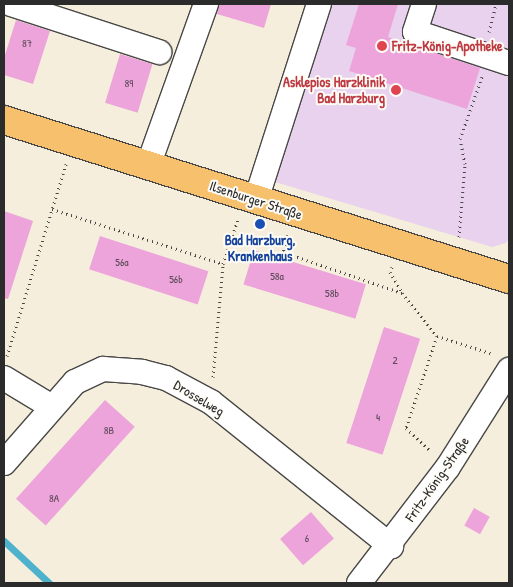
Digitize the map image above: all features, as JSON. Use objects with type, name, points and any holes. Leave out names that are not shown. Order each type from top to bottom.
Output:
[{"type":"main road","name":"Ilsenburger Straße","points":[[4,120],[509,279]]},
{"type":"street","points":[[11,4],[159,52]]},
{"type":"street","points":[[148,166],[206,4]]},
{"type":"street","points":[[250,198],[319,4]]},
{"type":"street","points":[[424,4],[415,32],[509,63]]},
{"type":"street","name":"Fritz-König-Straße","points":[[360,583],[390,546],[448,467],[505,363]]},
{"type":"street","points":[[5,368],[52,407]]},
{"type":"street","name":"Drosselweg","points":[[4,463],[75,382],[103,369],[142,372],[166,378],[211,402],[390,546]]},
{"type":"path","points":[[457,262],[464,164],[460,139],[485,69],[484,54],[496,4]]},
{"type":"path","points":[[5,368],[73,142]]},
{"type":"path","points":[[211,402],[223,264],[250,198]]},
{"type":"path","points":[[52,209],[223,264]]},
{"type":"path","points":[[295,213],[283,252],[402,293],[437,336],[505,363]]},
{"type":"path","points":[[437,336],[406,428],[448,467]]},
{"type":"shaded area","name":"Asklepios Harzklinik Bad Harzburg","points":[[310,4],[509,4],[509,238],[506,243],[492,247],[255,176]]},
{"type":"building","points":[[219,4],[271,4],[264,28],[217,14]]},
{"type":"building","points":[[359,4],[398,4],[388,37],[480,68],[467,109],[349,71],[356,48],[346,45]]},
{"type":"building","points":[[16,20],[50,31],[33,84],[4,75],[4,58]]},
{"type":"building","points":[[120,54],[153,64],[138,113],[105,103]]},
{"type":"building","points":[[4,211],[33,221],[8,299],[4,298]]},
{"type":"building","points":[[100,236],[208,271],[198,305],[89,269]]},
{"type":"building","points":[[254,250],[366,284],[355,319],[243,284]]},
{"type":"building","points":[[384,327],[420,339],[382,455],[346,443]]},
{"type":"building","points":[[105,400],[135,427],[46,526],[16,499]]},
{"type":"building","points":[[474,508],[490,517],[480,534],[464,525]]},
{"type":"building","points":[[311,512],[334,538],[303,565],[280,539]]},
{"type":"waterway","points":[[4,541],[49,583]]},
{"type":"place","name":"Fritz-König-Apotheke","points":[[382,46]]},
{"type":"place","name":"Asklepios Harzklinik Bad Harzburg","points":[[396,90]]},
{"type":"place","name":"Bad Harzburg, Krankenhaus","points":[[260,224]]}]
